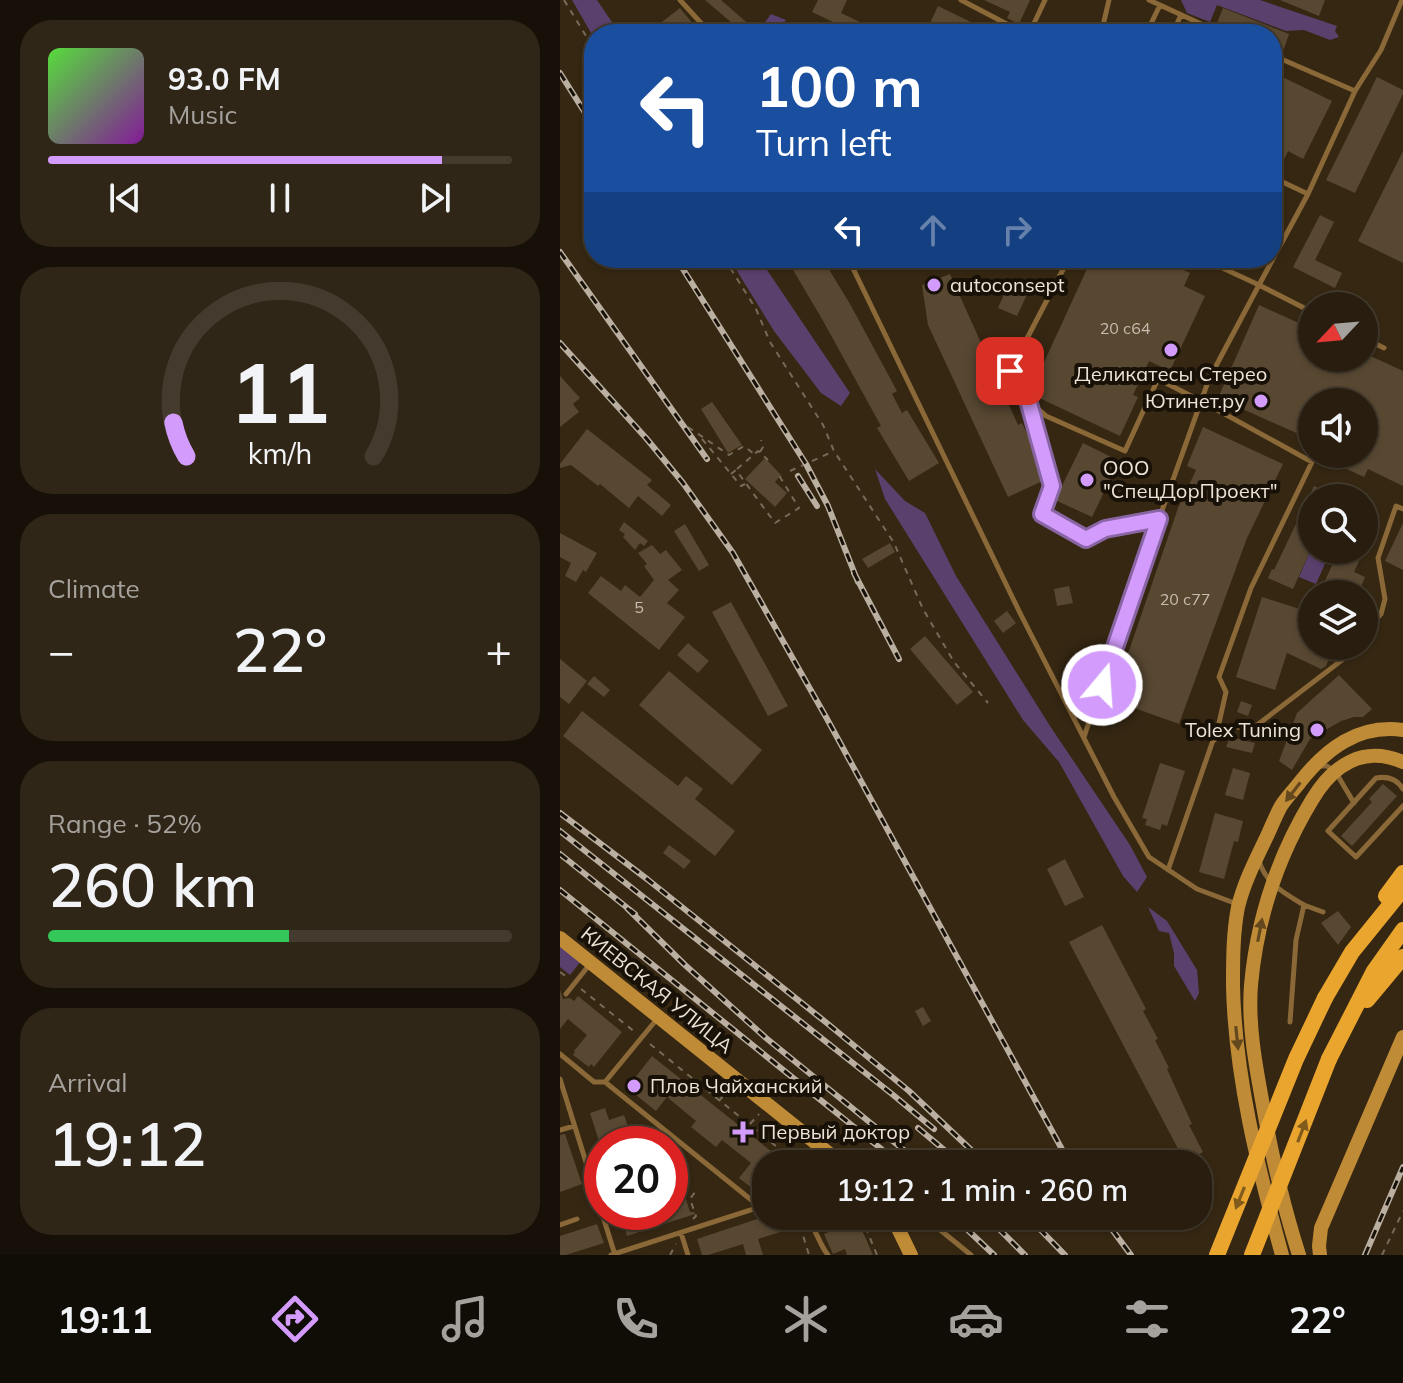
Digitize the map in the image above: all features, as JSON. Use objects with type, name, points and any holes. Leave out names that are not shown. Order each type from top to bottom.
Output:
[{"type":"main road","points":[[1282,1255],[1241,1073],[1234,1011],[1233,961],[1239,904],[1281,806],[1326,752],[1362,733],[1403,730]]},
{"type":"main road","points":[[1299,1255],[1270,1144],[1255,1063],[1251,1021],[1261,924],[1271,884],[1300,820],[1317,792],[1335,771],[1356,758],[1374,755],[1403,762]]},
{"type":"main road","points":[[1217,1255],[1296,1059],[1325,998],[1402,878]]},
{"type":"main road","points":[[1252,1255],[1329,1059],[1374,971],[1403,930]]},
{"type":"main road","name":"КИЕВСКАЯ УЛИЦА","points":[[560,938],[824,1150]]},
{"type":"main road","points":[[1345,1026],[1403,957]]},
{"type":"main road","points":[[1320,1255],[1321,1228],[1403,1037]]},
{"type":"main road","points":[[899,1230],[911,1255]]},
{"type":"lane","points":[[680,0],[702,24]]},
{"type":"lane","points":[[961,0],[1006,24]]},
{"type":"lane","points":[[1033,24],[1045,0]]},
{"type":"lane","points":[[1103,24],[1109,0]]},
{"type":"lane","points":[[1149,0],[1199,24]]},
{"type":"lane","points":[[1282,242],[1308,194],[1355,91],[1381,50],[1402,0]]},
{"type":"lane","points":[[1151,24],[1160,5]]},
{"type":"lane","points":[[1177,24],[1181,15]]},
{"type":"lane","points":[[1282,59],[1355,91]]},
{"type":"lane","points":[[1282,182],[1308,194]]},
{"type":"lane","points":[[853,268],[1020,613],[1114,797],[1149,857],[1197,889],[1239,904]]},
{"type":"lane","points":[[1064,268],[1010,371],[1016,390],[1046,416],[1125,451],[1158,379],[1312,462],[1251,588],[1224,662],[1219,677],[1226,692],[1213,741],[1168,870]]},
{"type":"lane","points":[[1222,268],[1298,305]]},
{"type":"lane","points":[[1083,738],[1209,379],[1268,268]]},
{"type":"lane","points":[[1378,345],[1384,348]]},
{"type":"lane","points":[[1028,400],[1052,486],[1042,514],[1086,539],[1105,529],[1159,519]]},
{"type":"lane","points":[[1378,618],[1385,599],[1378,558],[1396,506],[1403,509]]},
{"type":"lane","points":[[1213,741],[1231,726],[1252,729],[1342,660]]},
{"type":"lane","points":[[1313,766],[1327,766],[1335,771],[1354,803]]},
{"type":"lane","points":[[1402,785],[1385,777],[1376,778],[1328,831],[1356,857],[1403,806]]},
{"type":"lane","points":[[1261,848],[1258,861],[1271,884],[1304,905],[1323,912]]},
{"type":"lane","points":[[1290,1022],[1296,940],[1304,905]]},
{"type":"lane","points":[[566,994],[591,963]]},
{"type":"lane","points":[[605,1082],[659,1017]]},
{"type":"lane","points":[[560,1054],[594,1082],[605,1082],[752,1197]]},
{"type":"lane","points":[[560,1079],[614,1255],[752,1210]]},
{"type":"lane","points":[[560,1130],[575,1126]]},
{"type":"lane","points":[[560,1225],[577,1219]]},
{"type":"lane","points":[[815,1230],[828,1255]]},
{"type":"lane","points":[[940,1230],[971,1255]]},
{"type":"lane","points":[[681,1233],[688,1255]]},
{"type":"path","points":[[564,0],[584,33]]},
{"type":"path","points":[[730,268],[756,309],[770,342],[823,425],[834,451],[894,543],[923,609],[954,662],[988,703]]},
{"type":"path","points":[[688,427],[729,455],[744,446],[754,454]]},
{"type":"path","points":[[700,436],[741,486],[745,483]]},
{"type":"path","points":[[759,453],[763,447],[761,440]]},
{"type":"path","points":[[731,474],[758,451],[768,460]]},
{"type":"path","points":[[790,471],[834,451]]},
{"type":"path","points":[[736,470],[775,523],[799,508],[780,477],[783,473]]},
{"type":"path","points":[[560,972],[781,1150]]},
{"type":"path","points":[[719,1101],[733,1083]]},
{"type":"path","points":[[750,1125],[764,1108]]},
{"type":"path","points":[[681,1233],[696,1216],[690,1199],[695,1192]]},
{"type":"path","points":[[1382,1255],[1403,1211]]},
{"type":"path","points":[[802,1230],[809,1255]]},
{"type":"path","points":[[867,1230],[877,1255]]},
{"type":"shaded area","points":[[572,0],[597,0],[613,24],[586,24]]},
{"type":"shaded area","points":[[1181,0],[1260,0],[1337,26],[1335,31],[1339,37],[1330,40],[1304,30],[1286,31],[1282,29],[1282,24],[1267,24],[1217,5],[1210,22],[1187,13]]},
{"type":"shaded area","points":[[771,14],[786,20],[783,24],[764,24]]},
{"type":"shaded area","points":[[735,268],[766,268],[850,393],[841,406],[821,393],[774,331]]},
{"type":"shaded area","points":[[875,469],[905,501],[925,513],[956,576],[1050,726],[1130,845],[1147,877],[1137,892],[1123,876],[1059,762],[1023,720],[885,499]]},
{"type":"shaded area","points":[[1305,564],[1325,564],[1318,580],[1299,577]]},
{"type":"shaded area","points":[[1148,907],[1167,921],[1197,970],[1199,993],[1195,1001],[1174,966],[1169,933],[1159,931]]},
{"type":"shaded area","points":[[560,945],[581,961],[570,975],[560,967]]},
{"type":"building","points":[[705,0],[721,0],[749,24],[733,24]]},
{"type":"building","points":[[818,0],[847,0],[841,13],[864,24],[837,24],[812,12]]},
{"type":"building","points":[[984,0],[1030,0],[1019,24],[1007,18],[1010,12]]},
{"type":"building","points":[[1280,0],[1325,0],[1319,16]]},
{"type":"building","points":[[938,6],[975,24],[930,24]]},
{"type":"building","points":[[680,8],[694,24],[675,24],[659,24]]},
{"type":"building","points":[[1223,8],[1264,24],[1220,24],[1217,23]]},
{"type":"building","points":[[1282,31],[1289,34],[1282,48]]},
{"type":"building","points":[[1282,77],[1332,101],[1303,159],[1288,151],[1283,162]]},
{"type":"building","points":[[1377,77],[1403,90],[1403,94],[1355,193],[1326,180]]},
{"type":"building","points":[[1403,151],[1403,263],[1358,241]]},
{"type":"building","points":[[1320,215],[1334,222],[1315,260],[1342,273],[1335,288],[1293,267]]},
{"type":"building","points":[[792,268],[828,268],[897,391],[892,394],[902,413],[907,410],[939,463],[909,481],[877,428],[881,426]]},
{"type":"building","points":[[1087,268],[1179,268],[1190,273],[1184,286],[1205,296],[1170,371],[1149,361],[1133,395],[1138,397],[1120,436],[1035,396],[1039,386],[1034,384]]},
{"type":"building","points":[[950,274],[1018,425],[1022,423],[1039,459],[1045,480],[1008,497],[928,325],[922,285]]},
{"type":"building","points":[[1010,281],[1029,290],[1017,316],[998,308]]},
{"type":"building","points":[[1259,305],[1298,323],[1298,372],[1378,372],[1378,359],[1403,371],[1403,486],[1368,469],[1364,477],[1345,468],[1378,468],[1378,388],[1298,388],[1298,434],[1218,398]]},
{"type":"building","points":[[560,376],[580,398],[573,404],[579,412],[560,427]]},
{"type":"building","points":[[712,402],[742,445],[728,453],[701,409]]},
{"type":"building","points":[[1203,427],[1283,464],[1247,538],[1179,724],[1112,700],[1178,508],[1196,470],[1187,466]]},
{"type":"building","points":[[587,429],[652,480],[647,485],[671,505],[662,516],[638,496],[629,508],[571,465],[560,468]]},
{"type":"building","name":"ООО \"СпецДорПроект\"","points":[[1083,443],[1119,461],[1092,517],[1055,500]]},
{"type":"building","points":[[765,458],[781,475],[775,482],[787,493],[775,507],[745,479]]},
{"type":"building","points":[[1298,520],[1298,564],[1304,564],[1293,589],[1268,578]]},
{"type":"building","points":[[624,522],[648,541],[644,546],[640,543],[635,550],[623,537],[625,534],[619,530]]},
{"type":"building","points":[[1403,523],[1403,570],[1385,561]]},
{"type":"building","points":[[685,524],[709,565],[699,571],[674,531]]},
{"type":"building","points":[[560,533],[597,553],[576,582],[565,576],[571,563],[560,557]]},
{"type":"building","points":[[890,543],[895,552],[868,568],[862,559]]},
{"type":"building","points":[[652,545],[660,554],[666,550],[682,570],[668,580],[679,590],[667,603],[685,617],[659,650],[588,593],[601,576],[621,591],[625,585],[640,597],[654,580],[638,553]]},
{"type":"building","points":[[1333,564],[1358,564],[1354,572],[1365,577],[1364,580],[1325,580]]},
{"type":"building","points":[[1069,586],[1073,603],[1057,606],[1054,589]]},
{"type":"building","points":[[1262,597],[1298,609],[1298,658],[1287,653],[1275,690],[1236,677]]},
{"type":"building","points":[[731,602],[788,706],[768,716],[712,612]]},
{"type":"building","points":[[1007,611],[1016,623],[1003,633],[994,621]]},
{"type":"building","points":[[925,636],[973,692],[957,705],[910,649]]},
{"type":"building","points":[[688,643],[709,661],[698,673],[677,655]]},
{"type":"building","points":[[560,659],[587,681],[569,704],[560,697]]},
{"type":"building","points":[[1302,660],[1328,660],[1321,669]]},
{"type":"building","points":[[669,671],[762,750],[732,785],[639,705]]},
{"type":"building","points":[[1339,675],[1372,709],[1363,717],[1341,721],[1310,739],[1292,770],[1279,761],[1297,713]]},
{"type":"building","points":[[594,676],[610,690],[604,697],[587,684]]},
{"type":"building","points":[[1241,701],[1252,705],[1248,716],[1237,712]]},
{"type":"building","points":[[582,711],[678,786],[686,776],[703,789],[695,799],[735,831],[715,856],[563,736]]},
{"type":"building","points":[[1230,737],[1255,743],[1252,753],[1226,747]]},
{"type":"building","points":[[1160,763],[1185,771],[1167,826],[1162,824],[1160,830],[1145,825],[1147,819],[1142,818]]},
{"type":"building","points":[[1233,768],[1250,773],[1243,800],[1225,795]]},
{"type":"building","points":[[1383,784],[1397,796],[1352,846],[1341,836],[1372,802],[1369,799]]},
{"type":"building","points":[[1215,813],[1243,821],[1224,879],[1199,872]]},
{"type":"building","points":[[669,845],[691,861],[684,869],[663,853]]},
{"type":"building","points":[[1065,859],[1084,897],[1065,906],[1047,869]]},
{"type":"building","points":[[1338,911],[1351,927],[1338,945],[1321,923]]},
{"type":"building","points":[[1102,925],[1146,1009],[1143,1011],[1158,1039],[1155,1040],[1202,1150],[1179,1150],[1069,942]]},
{"type":"building","points":[[560,990],[563,999],[574,1001],[578,996],[622,1032],[594,1067],[591,1064],[589,1067],[573,1055],[587,1035],[568,1019],[560,1029]]},
{"type":"building","points":[[923,1007],[931,1021],[923,1026],[915,1011]]},
{"type":"building","points":[[652,1056],[770,1150],[752,1150],[752,1188],[739,1178],[751,1163],[722,1140],[716,1147],[691,1127],[696,1121],[667,1097],[656,1111],[627,1088]]},
{"type":"building","points":[[605,1108],[609,1120],[624,1115],[628,1126],[594,1126],[590,1113]]},
{"type":"building","points":[[565,1134],[582,1184],[560,1192],[560,1135]]},
{"type":"building","points":[[752,1221],[752,1230],[787,1230],[758,1239],[763,1255],[746,1255],[743,1244],[702,1255],[697,1239]]},
{"type":"building","points":[[584,1228],[599,1230],[604,1243],[560,1255],[560,1236]]},
{"type":"building","points":[[625,1230],[646,1230],[627,1236]]},
{"type":"building","points":[[833,1230],[862,1230],[873,1255],[847,1255],[845,1249],[833,1254],[824,1234]]},
{"type":"railway","points":[[560,73],[584,111]]},
{"type":"railway","points":[[560,252],[707,459]]},
{"type":"railway","points":[[682,268],[806,464],[828,506],[858,582]]},
{"type":"railway","points":[[560,343],[646,438],[733,553],[1062,1150]]},
{"type":"railway","points":[[798,476],[817,506]]},
{"type":"railway","points":[[854,573],[899,659]]},
{"type":"railway","points":[[560,813],[828,1024],[909,1091],[971,1150]]},
{"type":"railway","points":[[560,831],[934,1129]]},
{"type":"railway","points":[[560,854],[635,914]]},
{"type":"railway","points":[[560,890],[883,1150]]},
{"type":"railway","points":[[627,908],[766,1038],[904,1150]]},
{"type":"railway","points":[[918,1128],[944,1150]]},
{"type":"railway","points":[[1365,1255],[1403,1167]]},
{"type":"railway","points":[[968,1230],[994,1255]]},
{"type":"railway","points":[[1000,1230],[1025,1255]]},
{"type":"railway","points":[[1041,1230],[1065,1255]]},
{"type":"railway","points":[[1112,1230],[1131,1255]]},
{"type":"place","name":"autoconsept","points":[[934,285]]},
{"type":"place","name":"Деликатесы Стерео","points":[[1171,350]]},
{"type":"place","name":"Ютинет.ру","points":[[1261,401]]},
{"type":"place","name":"ООО \"СпецДорПроект\"","points":[[1087,480]]},
{"type":"place","name":"Tolex Tuning","points":[[1317,730]]},
{"type":"place","name":"Плов Чайханский","points":[[634,1086]]},
{"type":"place","name":"Первый доктор","points":[[743,1132]]},
{"type":"route","points":[[1010,371],[1016,390],[1028,400],[1052,486],[1042,514],[1086,539],[1105,529],[1159,519],[1102,685]]}]
